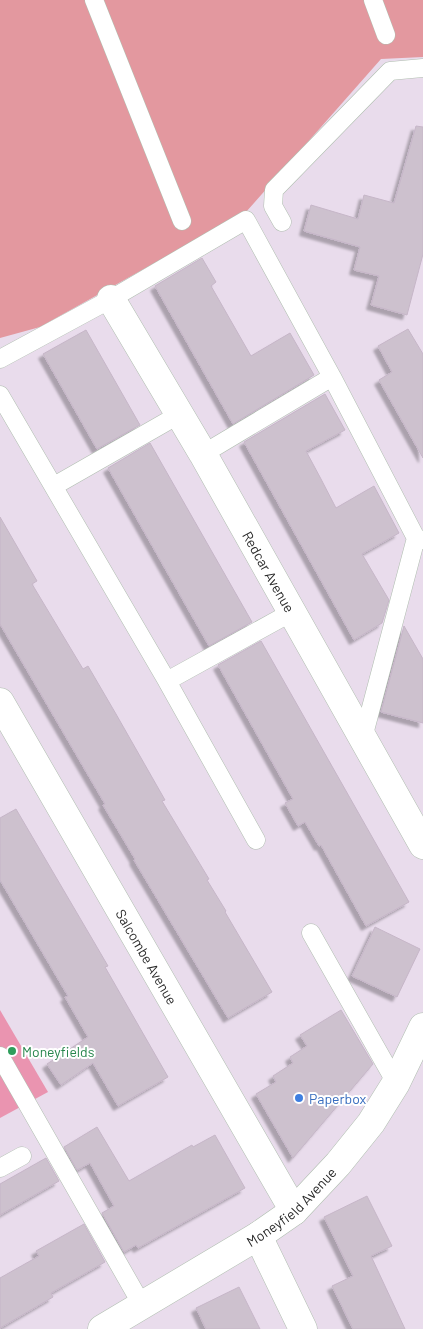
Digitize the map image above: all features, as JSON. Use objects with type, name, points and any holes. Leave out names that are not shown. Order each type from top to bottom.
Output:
[{"type":"street","name":"Redcar Avenue","points":[[111,299],[180,414],[423,845]]},
{"type":"street","name":"Salcombe Avenue","points":[[0,702],[294,1210]]},
{"type":"street","name":"Moneyfield Avenue","points":[[102,1329],[258,1236],[294,1210],[338,1164],[371,1123],[396,1083],[423,1027]]},
{"type":"street","points":[[258,1236],[303,1329]]},
{"type":"lane","points":[[94,0],[182,221]]},
{"type":"lane","points":[[373,0],[386,35]]},
{"type":"lane","points":[[282,222],[273,206],[274,190],[390,71],[423,68]]},
{"type":"lane","points":[[0,358],[111,299],[246,220],[419,539],[363,738]]},
{"type":"lane","points":[[202,454],[332,377]]},
{"type":"lane","points":[[0,395],[167,681],[256,840]]},
{"type":"lane","points":[[54,486],[180,414]]},
{"type":"lane","points":[[167,681],[292,612]]},
{"type":"lane","points":[[311,933],[396,1083]]},
{"type":"lane","points":[[0,1056],[142,1306]]},
{"type":"lane","points":[[0,1168],[22,1156]]},
{"type":"shaded area","points":[[0,0],[423,0],[423,57],[381,59],[246,212],[40,327],[0,338]]},
{"type":"shaded area","name":"Moneyfields","points":[[0,1010],[48,1092],[0,1118]]},
{"type":"building","points":[[416,126],[423,127],[423,254],[407,315],[371,305],[379,276],[354,270],[360,247],[304,231],[311,205],[358,219],[364,195],[394,203]]},
{"type":"building","points":[[202,258],[216,282],[211,286],[251,356],[290,333],[314,375],[233,424],[155,286]]},
{"type":"building","points":[[408,329],[423,354],[423,458],[379,380],[392,372],[378,346]]},
{"type":"building","points":[[86,330],[140,425],[97,449],[43,354]]},
{"type":"building","points":[[325,394],[345,430],[306,451],[336,508],[374,486],[399,533],[362,554],[389,600],[382,623],[354,640],[244,442]]},
{"type":"building","points":[[150,443],[252,622],[209,646],[108,468]]},
{"type":"building","points":[[0,517],[37,581],[32,584],[83,669],[88,666],[165,800],[162,801],[209,879],[207,880],[272,992],[228,1018],[134,860],[103,805],[105,804],[0,624]]},
{"type":"building","points":[[404,626],[423,659],[423,723],[381,712]]},
{"type":"building","points":[[261,641],[409,902],[366,926],[321,845],[319,846],[305,822],[298,826],[285,803],[293,799],[218,665]]},
{"type":"building","points":[[16,809],[108,966],[105,967],[168,1077],[118,1106],[93,1063],[61,1085],[47,1064],[88,1037],[65,997],[68,996],[0,880],[0,818]]},
{"type":"building","points":[[375,927],[420,949],[397,997],[352,976]]},
{"type":"building","points":[[341,1010],[373,1064],[293,1158],[256,1094],[276,1082],[273,1076],[293,1063],[290,1057],[307,1046],[300,1035]]},
{"type":"building","points":[[97,1127],[129,1181],[192,1145],[193,1147],[215,1135],[245,1188],[138,1248],[136,1245],[124,1252],[102,1213],[114,1206],[90,1163],[77,1170],[64,1147]]},
{"type":"building","points":[[46,1158],[59,1181],[0,1215],[0,1184]]},
{"type":"building","points":[[367,1196],[392,1246],[371,1256],[405,1329],[353,1329],[332,1286],[353,1276],[324,1217]]},
{"type":"building","points":[[84,1224],[105,1262],[51,1293],[53,1297],[0,1328],[0,1278],[39,1256],[36,1251]]},
{"type":"building","points":[[239,1287],[260,1329],[206,1329],[196,1308]]},
{"type":"place","name":"Moneyfields","points":[[12,1051]]},
{"type":"place","name":"Paperbox","points":[[299,1098]]}]
